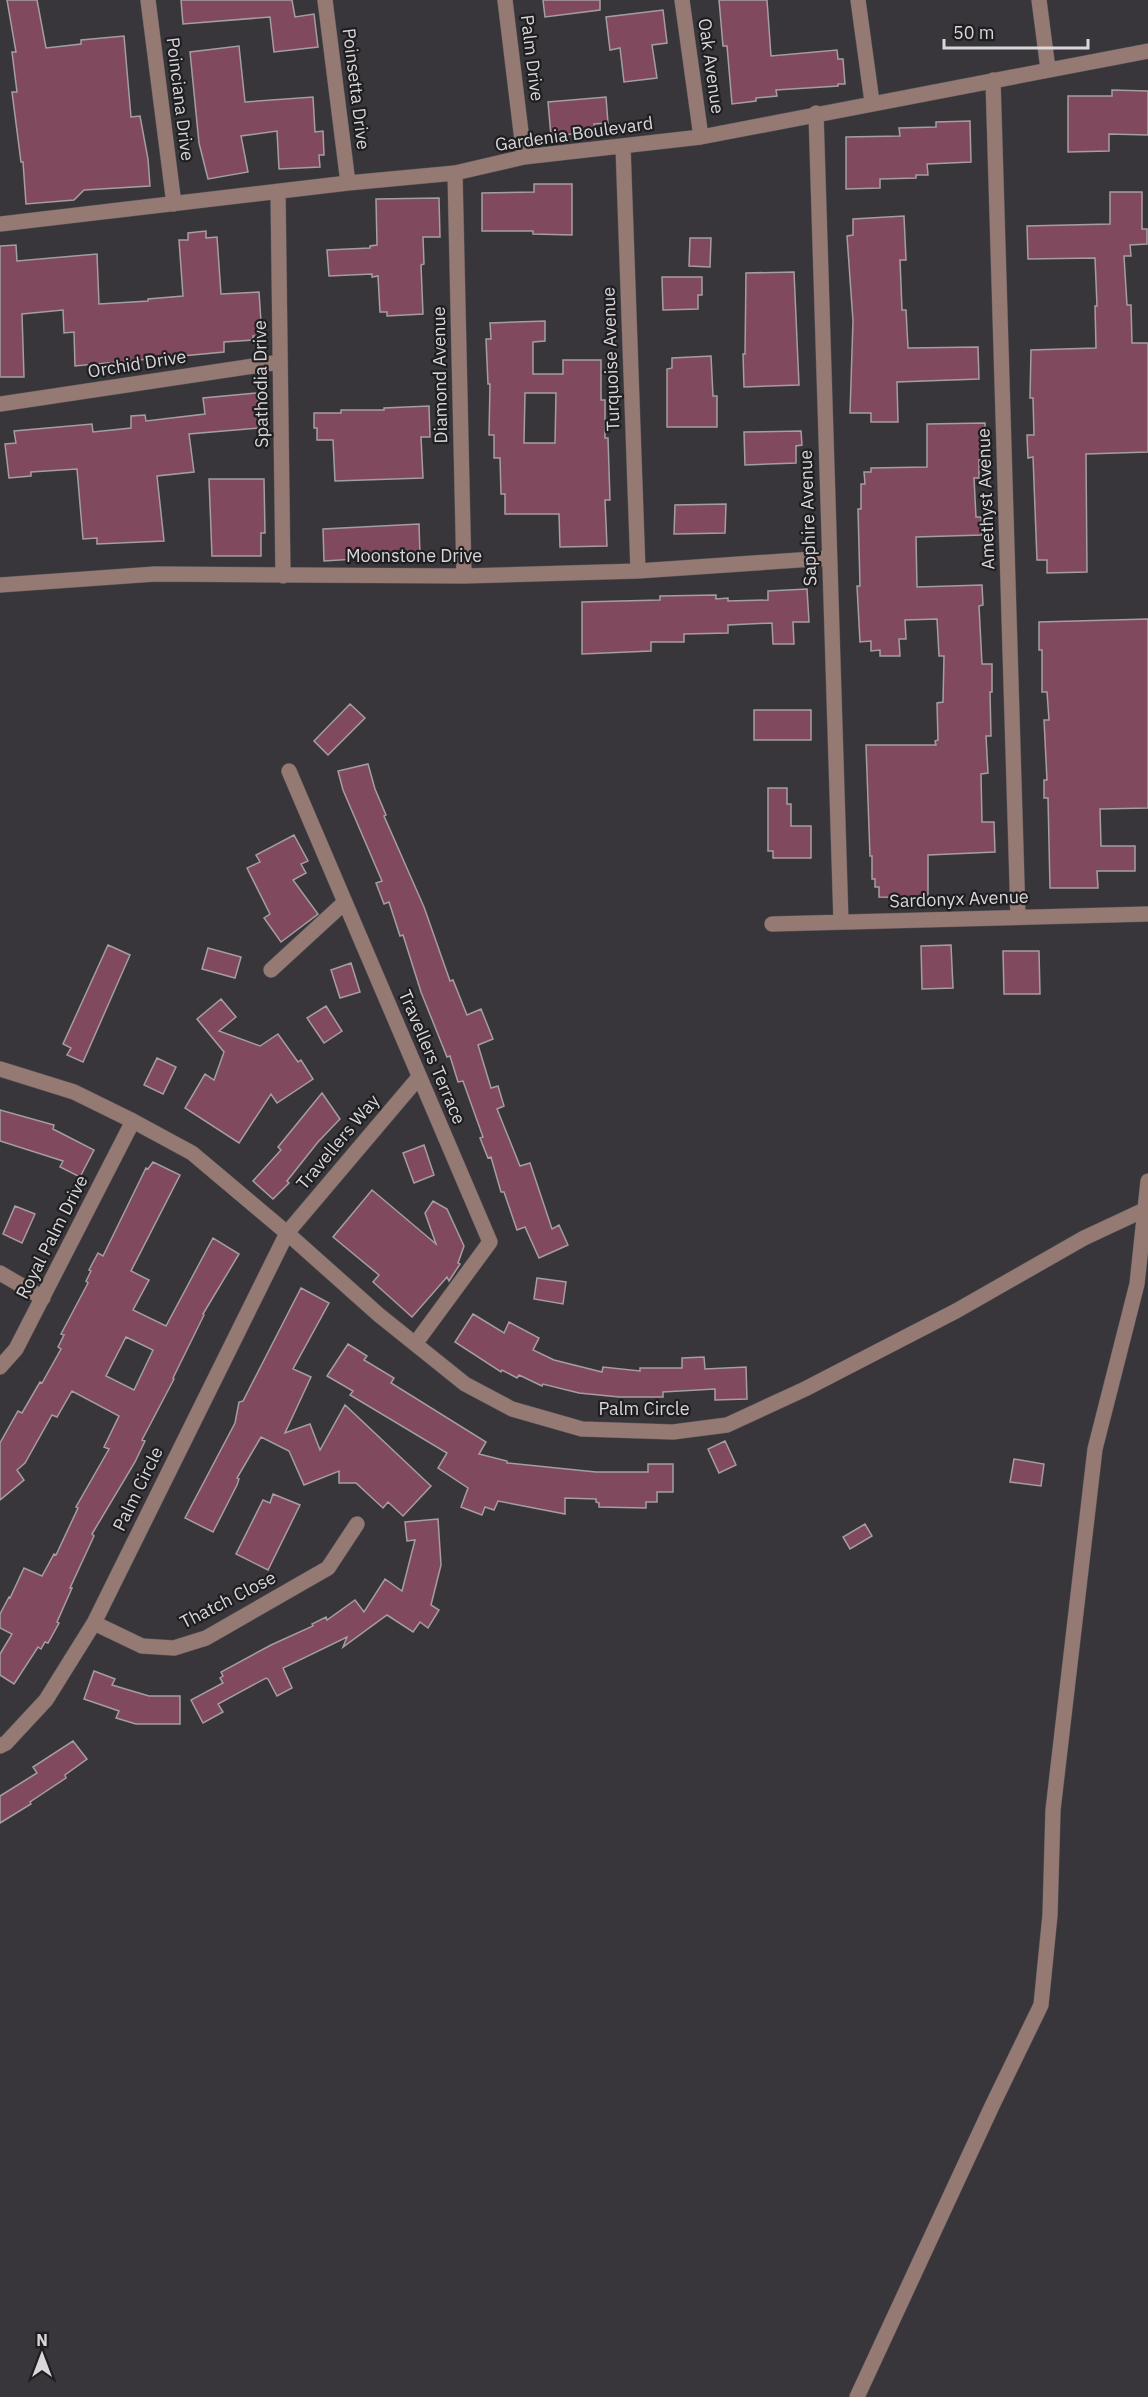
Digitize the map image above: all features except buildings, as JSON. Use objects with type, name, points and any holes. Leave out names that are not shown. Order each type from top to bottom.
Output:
[{"type":"street","name":"Poinciana Drive","points":[[148,0],[174,204]]},
{"type":"street","name":"Poinsetta Drive","points":[[325,0],[348,183]]},
{"type":"street","name":"Palm Drive","points":[[505,0],[524,157]]},
{"type":"street","name":"Oak Avenue","points":[[682,0],[701,137]]},
{"type":"street","points":[[858,0],[872,102]]},
{"type":"street","points":[[1039,0],[1048,69]]},
{"type":"street","name":"Gardenia Boulevard","points":[[0,224],[348,183],[455,173],[524,157],[701,137],[872,102],[1148,51]]},
{"type":"street","name":"Amethyst Avenue","points":[[993,80],[1018,917]]},
{"type":"street","name":"Sapphire Avenue","points":[[816,113],[841,922]]},
{"type":"street","name":"Turquoise Avenue","points":[[623,146],[638,571]]},
{"type":"street","name":"Diamond Avenue","points":[[455,173],[464,576]]},
{"type":"street","name":"Spathodia Drive","points":[[278,192],[284,576]]},
{"type":"street","name":"Orchid Drive","points":[[0,404],[280,362]]},
{"type":"street","name":"Moonstone Drive","points":[[0,585],[155,574],[464,576],[638,571],[828,558]]},
{"type":"street","name":"Travellers Terrace","points":[[289,771],[490,1242],[415,1344]]},
{"type":"street","points":[[271,970],[345,902]]},
{"type":"street","name":"Sardonyx Avenue","points":[[772,924],[1148,914]]},
{"type":"street","name":"Palm Circle","points":[[0,1069],[74,1092],[192,1154],[287,1233],[379,1315],[465,1384],[512,1409],[582,1429],[673,1432],[728,1425],[805,1389],[956,1311],[1084,1238],[1144,1210]]},
{"type":"street","name":"Travellers Way","points":[[287,1233],[419,1077]]},
{"type":"street","name":"Royal Palm Drive","points":[[0,1367],[16,1349],[133,1121]]},
{"type":"street","points":[[857,2397],[982,2126],[1041,2005],[1050,1915],[1053,1810],[1095,1449],[1137,1284],[1148,1181]]},
{"type":"street","name":"Palm Circle","points":[[0,1746],[6,1743],[46,1700],[94,1623],[287,1233]]},
{"type":"street","points":[[0,1273],[43,1298]]},
{"type":"street","name":"Thatch Close","points":[[94,1623],[142,1646],[174,1648],[206,1638],[328,1568],[357,1524]]}]
